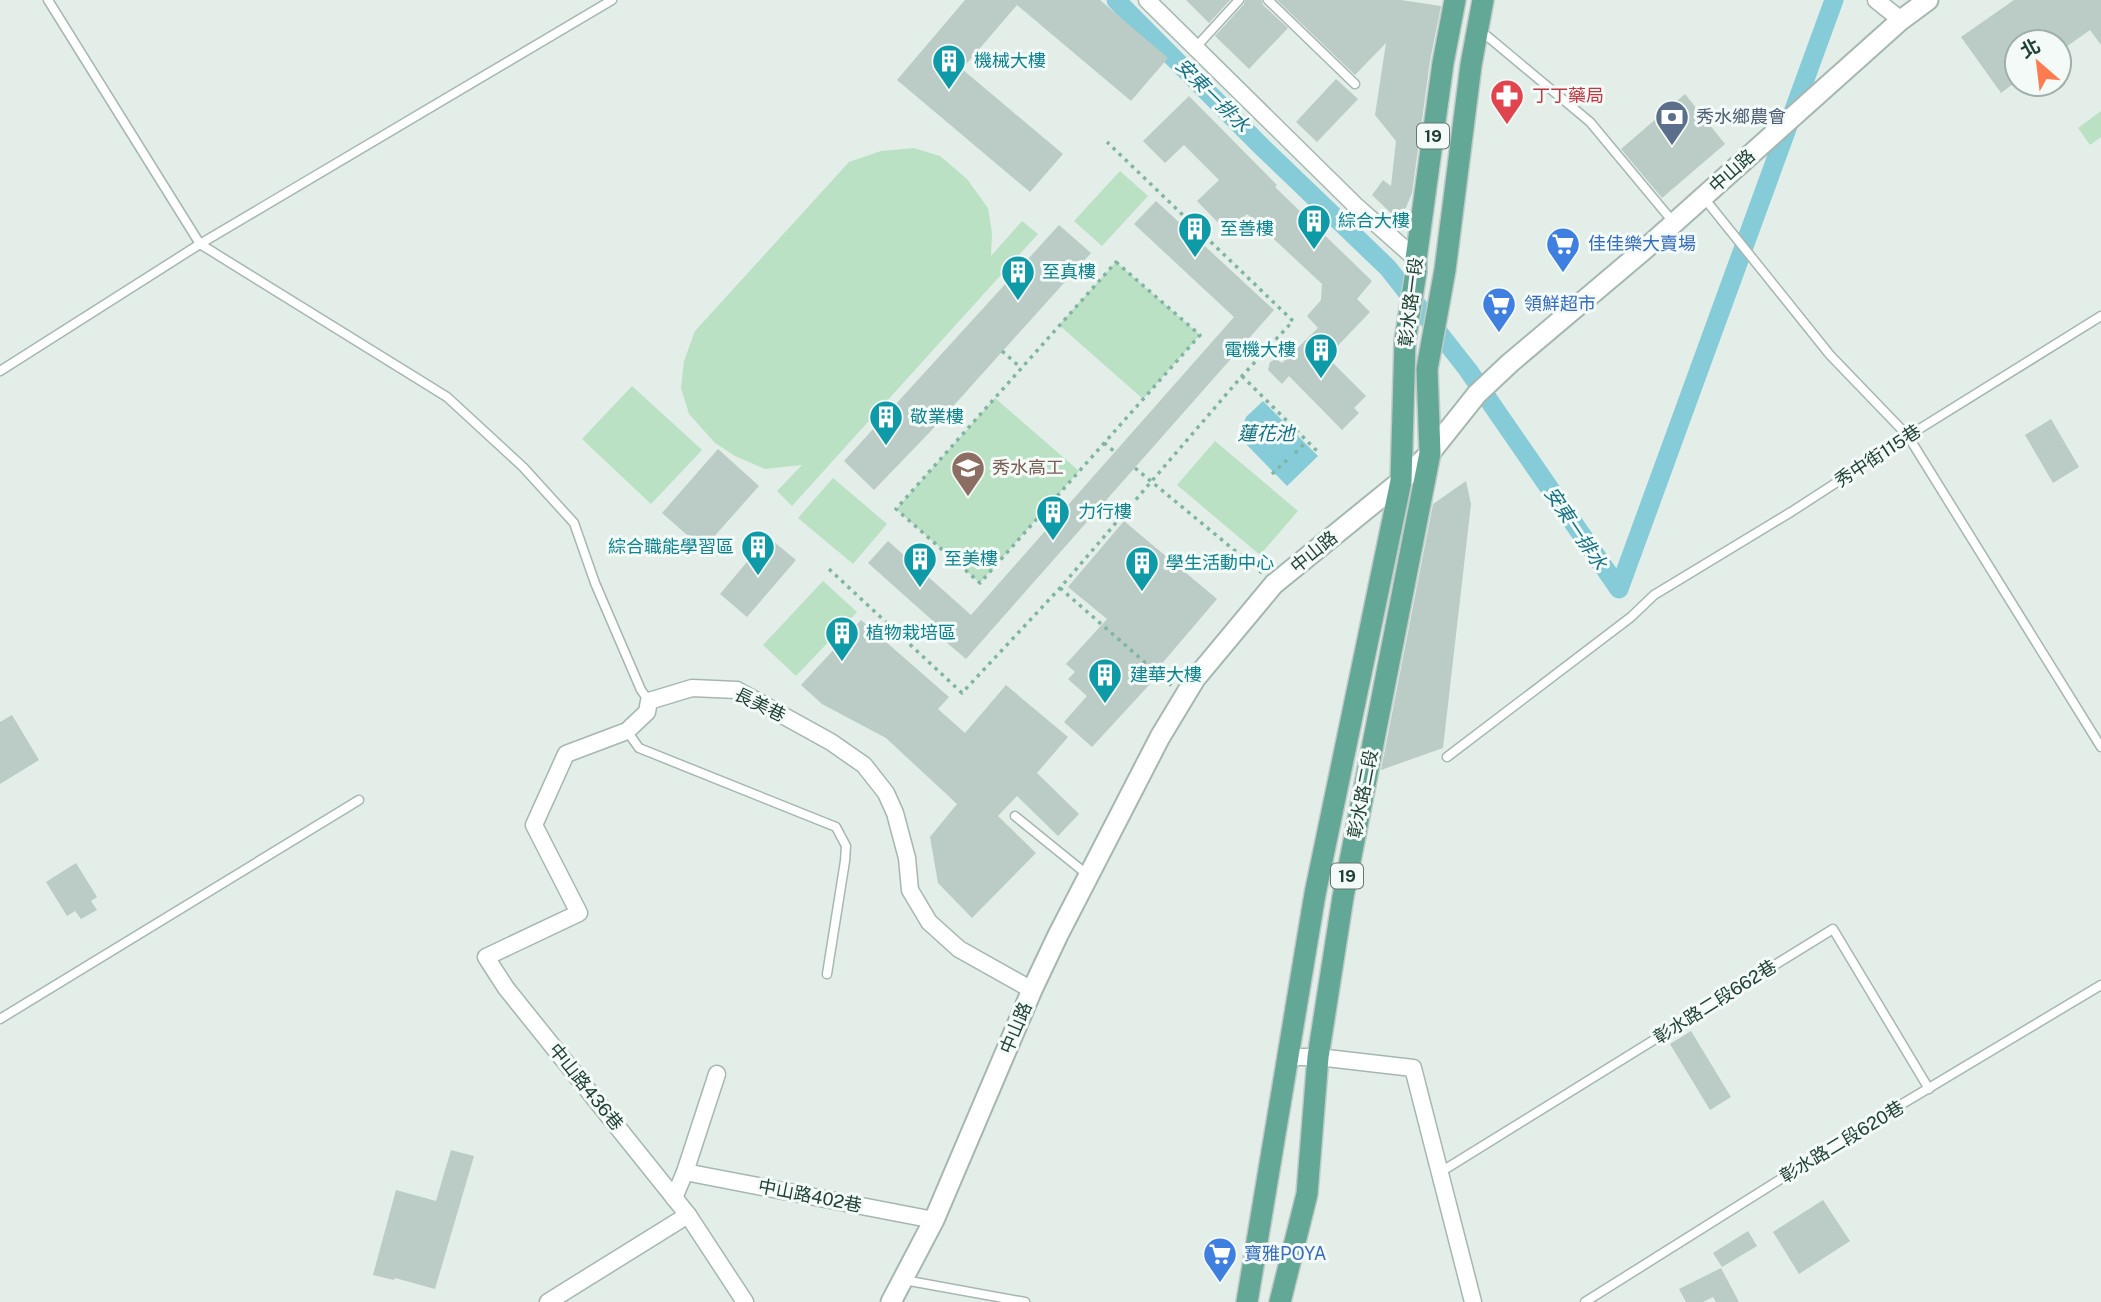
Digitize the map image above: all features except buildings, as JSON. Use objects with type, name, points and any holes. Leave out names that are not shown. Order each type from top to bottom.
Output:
[{"type":"main road","name":"彰水路一段","points":[[1401,481],[1405,341],[1452,0]]},
{"type":"main road","name":"彰水路一段","points":[[1430,453],[1427,369],[1445,270],[1483,0]]},
{"type":"main road","name":"彰水路二段","points":[[1280,1302],[1307,1194],[1318,1057],[1343,897],[1430,453]]},
{"type":"main road","name":"彰水路二段","points":[[1247,1302],[1315,894],[1401,481]]},
{"type":"main road","points":[[1315,894],[1343,897]]},
{"type":"street","points":[[1147,0],[1416,266]]},
{"type":"street","points":[[1876,0],[1901,20]]},
{"type":"street","name":"中山路","points":[[891,1302],[934,1220],[1032,990],[1160,737],[1203,668],[1274,584],[1401,481],[1430,453],[1477,394],[1510,363],[1674,223],[1901,20],[1928,0]]},
{"type":"street","name":"長美巷","points":[[649,701],[692,688],[737,690],[831,743],[864,765],[886,793],[895,813],[906,858],[910,890],[929,922],[959,949],[1032,990]]},
{"type":"street","points":[[627,731],[648,712],[649,701]]},
{"type":"street","name":"中山路436巷","points":[[627,731],[566,754],[534,825],[579,913],[486,957],[506,988],[688,1215],[744,1302]]},
{"type":"street","points":[[1288,1057],[1318,1057],[1413,1068],[1473,1302]]},
{"type":"street","points":[[674,1198],[717,1074]]},
{"type":"street","name":"中山路402巷","points":[[685,1172],[934,1220]]},
{"type":"street","points":[[548,1302],[688,1215]]},
{"type":"lane","points":[[48,0],[200,244],[447,397],[523,467],[574,523],[595,583],[641,690],[649,701]]},
{"type":"lane","points":[[0,371],[200,244],[612,0]]},
{"type":"lane","points":[[1196,47],[1239,0]]},
{"type":"lane","points":[[1268,0],[1355,84]]},
{"type":"lane","points":[[1477,28],[1590,122],[1674,223]]},
{"type":"lane","points":[[1703,197],[1830,355],[1908,436],[2101,747]]},
{"type":"lane","name":"秀中街115巷","points":[[1447,757],[1631,617],[1654,595],[1791,512],[2101,316]]},
{"type":"lane","points":[[627,731],[639,748],[836,827],[846,846],[827,974]]},
{"type":"lane","points":[[0,1019],[359,800]]},
{"type":"lane","points":[[1015,816],[1089,876]]},
{"type":"lane","name":"彰水路二段662巷","points":[[1439,1173],[1833,929],[1929,1089]]},
{"type":"lane","name":"彰水路二段620巷","points":[[1584,1302],[1845,1139],[2101,985]]},
{"type":"lane","points":[[901,1280],[1025,1302]]},
{"type":"path","points":[[829,569],[962,693],[1060,588],[1242,376],[1293,321],[1107,142]]},
{"type":"path","points":[[1116,261],[1200,335],[1104,443],[980,583],[896,509],[1116,261]]},
{"type":"path","points":[[1002,351],[1021,368]]},
{"type":"path","points":[[1242,376],[1320,454]]},
{"type":"path","points":[[1295,453],[1307,441]]},
{"type":"path","points":[[1104,443],[1115,452]]},
{"type":"path","points":[[1272,474],[1287,460]]},
{"type":"path","points":[[1135,468],[1274,584]]},
{"type":"path","points":[[1060,588],[1185,696]]},
{"type":"green space","points":[[2101,111],[2101,137],[2090,145],[2078,128]]},
{"type":"green space","points":[[914,148],[940,156],[967,179],[988,208],[992,233],[991,256],[1022,221],[1038,234],[792,506],[777,491],[802,465],[765,469],[735,456],[715,443],[689,414],[681,388],[684,361],[695,331],[849,162],[881,151]]},
{"type":"green space","points":[[1120,171],[1148,196],[1102,246],[1074,221]]},
{"type":"green space","points":[[1116,262],[1200,335],[1143,399],[1059,325]]},
{"type":"green space","points":[[632,386],[702,450],[651,504],[582,439]]},
{"type":"green space","points":[[995,398],[1079,471],[980,583],[896,509]]},
{"type":"green space","points":[[1215,441],[1298,511],[1260,555],[1177,485]]},
{"type":"green space","points":[[833,478],[887,524],[853,564],[798,518]]},
{"type":"green space","points":[[823,581],[857,612],[796,676],[763,645]]},
{"type":"water","name":"蓮花池","points":[[1263,401],[1318,456],[1287,486],[1247,445],[1241,432],[1246,417]]},
{"type":"waterway","name":"安東一排水","points":[[1116,0],[1262,147],[1388,268],[1468,370],[1619,589],[1834,0]]},
{"type":"place","name":"機械大樓","points":[[949,91]]},
{"type":"place","name":"丁丁藥局","points":[[1507,126]]},
{"type":"place","name":"秀水鄉農會","points":[[1672,147]]},
{"type":"place","name":"綜合大樓","points":[[1314,251]]},
{"type":"place","name":"至善樓","points":[[1195,259]]},
{"type":"place","name":"佳佳樂大賣場","points":[[1563,274]]},
{"type":"place","name":"至真樓","points":[[1018,302]]},
{"type":"place","name":"領鮮超市","points":[[1499,334]]},
{"type":"place","name":"電機大樓","points":[[1321,380]]},
{"type":"place","name":"敬業樓","points":[[886,447]]},
{"type":"place","name":"秀水高工","points":[[968,498]]},
{"type":"place","name":"力行樓","points":[[1053,542]]},
{"type":"place","name":"綜合職能學習區","points":[[758,577]]},
{"type":"place","name":"至美樓","points":[[920,589]]},
{"type":"place","name":"學生活動中心","points":[[1142,593]]},
{"type":"place","name":"植物栽培區","points":[[842,663]]},
{"type":"place","name":"建華大樓","points":[[1105,705]]},
{"type":"place","name":"寶雅POYA","points":[[1220,1284]]}]
